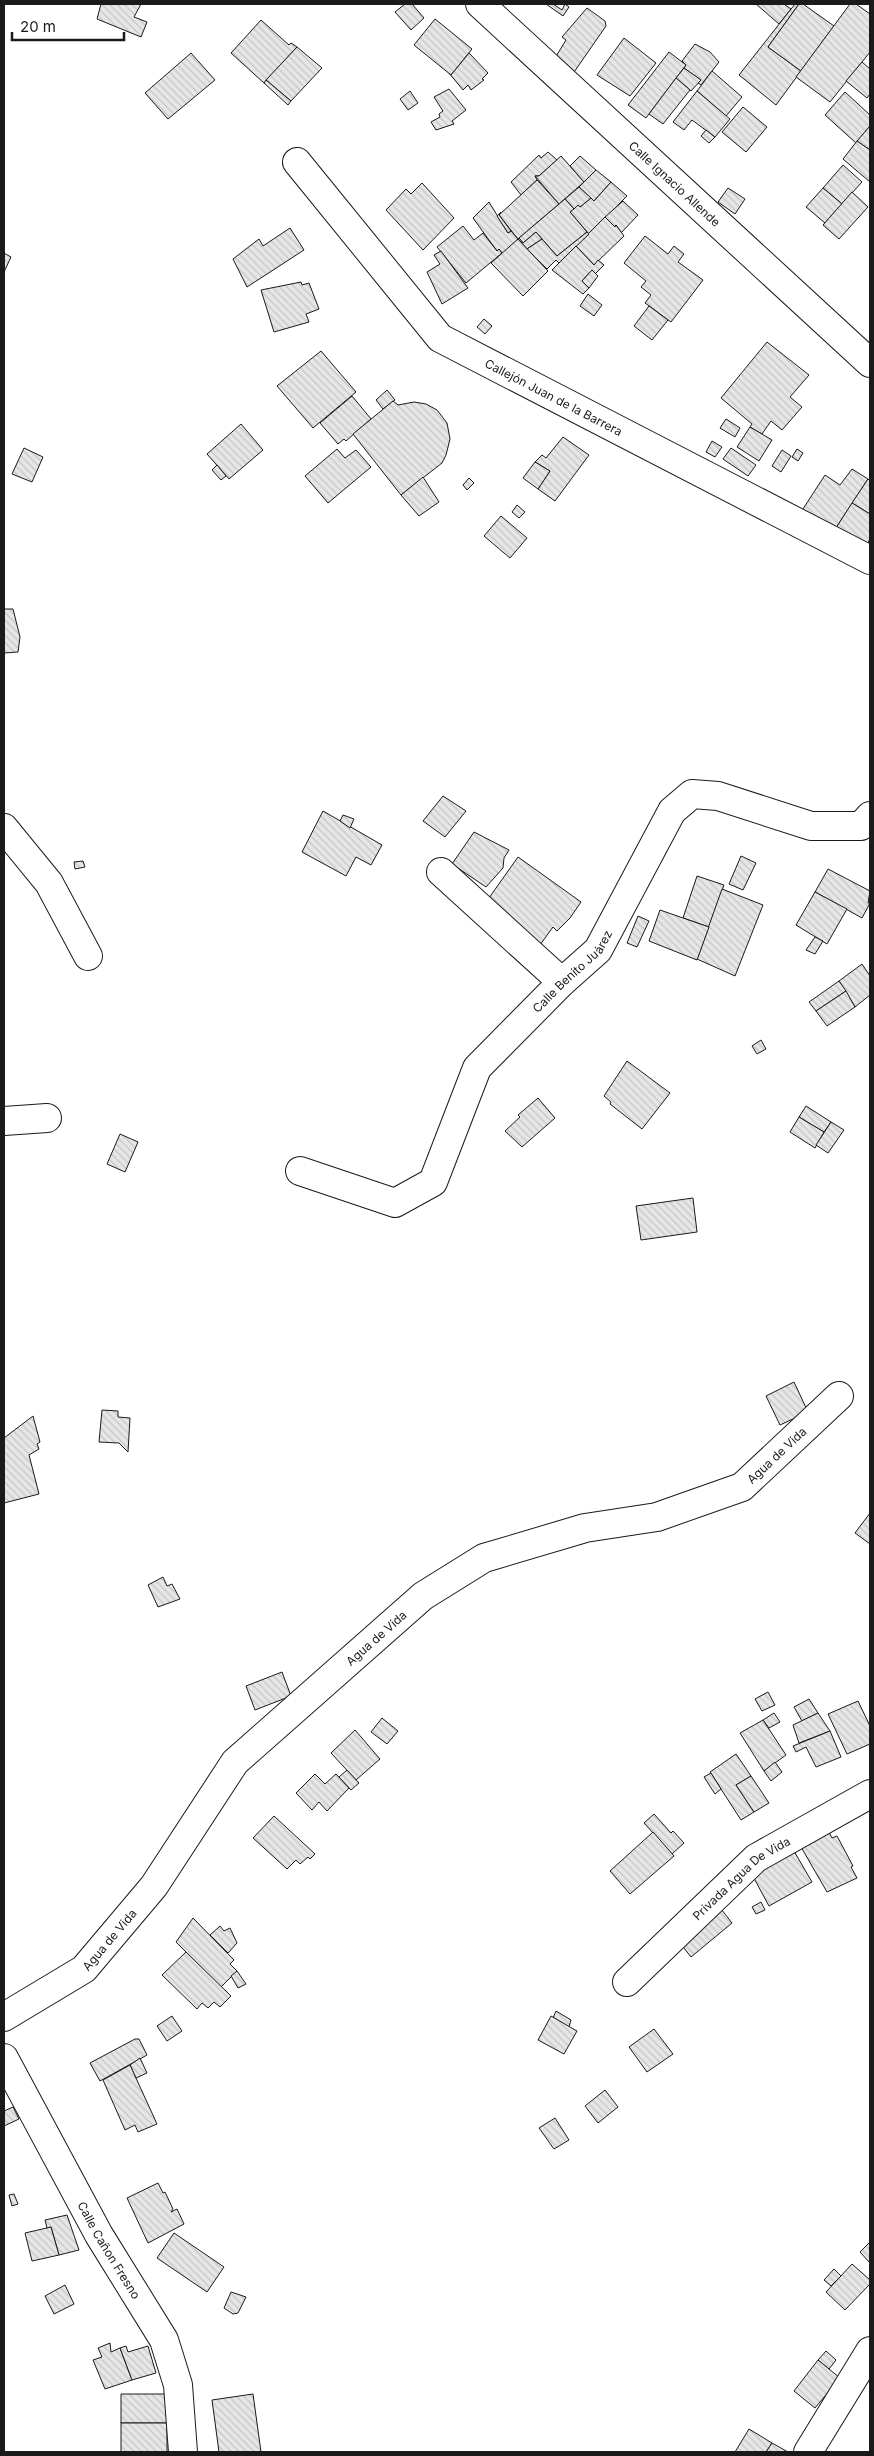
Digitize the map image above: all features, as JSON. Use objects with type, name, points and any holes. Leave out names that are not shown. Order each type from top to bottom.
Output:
[{"type":"street","name":"Calle Ignacio Allende","points":[[480,4],[870,364]]},
{"type":"street","name":"Callejón Juan de la Barrera","points":[[297,162],[440,338],[870,560]]},
{"type":"street","name":"Calle Benito Juárez","points":[[300,1171],[395,1203],[433,1182],[477,1068],[562,982],[598,950],[672,811],[692,794],[718,796],[811,826],[861,826],[870,816]]},
{"type":"street","points":[[4,828],[48,883],[88,956]]},
{"type":"street","points":[[441,872],[562,982]]},
{"type":"street","points":[[4,1121],[47,1118]]},
{"type":"street","name":"Agua de Vida","points":[[4,2017],[84,1969],[154,1886],[235,1762],[423,1596],[484,1558],[585,1528],[657,1517],[742,1486],[839,1396]]},
{"type":"street","name":"Privada Agua De Vida","points":[[628,1982],[756,1858],[870,1794]]},
{"type":"street","name":"Calle Cañon Fresno","points":[[4,2058],[99,2235],[164,2340],[178,2385],[183,2452]]},
{"type":"street","points":[[808,2452],[870,2351]]},
{"type":"building","points":[[101,4],[141,4],[134,17],[147,22],[141,37],[97,19]]},
{"type":"building","points":[[405,4],[412,4],[424,18],[411,30],[395,12]]},
{"type":"building","points":[[546,4],[553,4],[562,10],[565,4],[569,7],[563,16]]},
{"type":"building","points":[[756,4],[784,4],[791,9],[779,24]]},
{"type":"building","points":[[795,4],[799,4],[768,47],[801,71],[776,105],[739,75]]},
{"type":"building","points":[[799,4],[803,4],[834,26],[801,71],[768,47]]},
{"type":"building","points":[[850,4],[856,4],[870,14],[870,52],[830,102],[796,77]]},
{"type":"building","points":[[587,8],[605,21],[606,26],[572,75],[555,58],[566,40],[562,37]]},
{"type":"building","points":[[435,19],[472,49],[451,75],[414,45]]},
{"type":"building","points":[[261,20],[289,45],[291,43],[297,47],[264,83],[231,53]]},
{"type":"building","points":[[624,38],[656,63],[630,96],[597,75]]},
{"type":"building","points":[[695,44],[710,52],[719,62],[701,85],[698,83],[701,80],[684,68],[686,65],[682,61]]},
{"type":"building","points":[[297,47],[322,68],[291,101],[266,80]]},
{"type":"building","points":[[669,52],[686,65],[646,118],[628,105]]},
{"type":"building","points":[[191,53],[215,80],[168,119],[145,93]]},
{"type":"building","points":[[469,53],[488,73],[482,79],[484,80],[471,90],[468,85],[463,90],[449,73],[451,75]]},
{"type":"building","points":[[862,62],[870,69],[870,94],[867,98],[846,81]]},
{"type":"building","points":[[684,68],[701,80],[691,91],[676,78]]},
{"type":"building","points":[[712,71],[742,97],[726,116],[697,91]]},
{"type":"building","points":[[676,78],[690,90],[663,124],[649,114]]},
{"type":"building","points":[[266,80],[291,101],[288,105],[264,83]]},
{"type":"building","points":[[449,89],[466,110],[452,121],[454,124],[436,130],[431,122],[440,117],[439,114],[443,111],[434,97]]},
{"type":"building","points":[[410,91],[418,103],[408,110],[400,99]]},
{"type":"building","points":[[697,91],[730,119],[715,137],[692,120],[684,130],[673,122]]},
{"type":"building","points":[[845,92],[870,115],[870,126],[856,143],[825,115]]},
{"type":"building","points":[[743,107],[767,127],[746,152],[722,132]]},
{"type":"building","points":[[870,126],[870,150],[857,141]]},
{"type":"building","points":[[706,130],[715,137],[709,143],[701,136]]},
{"type":"building","points":[[857,141],[870,150],[870,182],[843,159]]},
{"type":"building","points":[[548,152],[557,160],[539,176],[535,176],[537,180],[521,195],[511,182],[539,155],[541,158]]},
{"type":"building","points":[[561,156],[584,182],[559,204],[535,176],[539,176]]},
{"type":"building","points":[[580,156],[596,170],[584,182],[570,166]]},
{"type":"building","points":[[843,165],[862,182],[842,204],[823,188]]},
{"type":"building","points":[[596,170],[611,182],[594,201],[579,187]]},
{"type":"building","points":[[537,180],[559,204],[518,239],[499,215]]},
{"type":"building","points":[[611,182],[627,196],[589,234],[570,212],[591,198],[594,201]]},
{"type":"building","points":[[422,183],[454,218],[423,250],[386,210],[406,189],[411,194]]},
{"type":"building","points":[[579,187],[591,198],[580,207],[578,205],[574,209],[565,199]]},
{"type":"building","points":[[728,188],[745,199],[735,214],[718,202]]},
{"type":"building","points":[[823,188],[842,204],[825,223],[806,207]]},
{"type":"building","points":[[852,192],[868,207],[839,239],[823,225]]},
{"type":"building","points":[[565,199],[574,209],[570,212],[587,232],[557,256],[536,232],[523,243],[519,238]]},
{"type":"building","points":[[623,201],[638,215],[621,233],[616,225],[615,227],[605,217]]},
{"type":"building","points":[[489,202],[508,233],[511,231],[518,239],[503,254],[499,249],[497,251],[473,218]]},
{"type":"building","points":[[501,212],[499,215],[511,231],[508,233],[497,216]]},
{"type":"building","points":[[605,217],[615,227],[616,225],[624,236],[594,265],[576,246]]},
{"type":"building","points":[[463,226],[474,240],[483,233],[497,251],[499,249],[502,253],[466,283],[437,247]]},
{"type":"building","points":[[290,228],[304,250],[247,287],[233,259],[259,239],[263,246]]},
{"type":"building","points":[[536,232],[542,239],[527,249],[518,239],[523,243]]},
{"type":"building","points":[[587,232],[589,234],[559,263],[556,260],[547,269],[527,249],[542,239],[557,256]]},
{"type":"building","points":[[645,236],[668,254],[674,246],[684,254],[678,262],[703,280],[671,322],[645,303],[651,295],[641,287],[646,281],[624,263]]},
{"type":"building","points":[[518,239],[548,271],[523,296],[491,263]]},
{"type":"building","points":[[576,246],[594,265],[598,260],[604,265],[595,274],[592,270],[582,281],[589,288],[583,294],[552,270]]},
{"type":"building","points":[[441,251],[468,288],[442,304],[427,272],[440,264],[434,255]]},
{"type":"building","points":[[4,253],[11,257],[4,272]]},
{"type":"building","points":[[592,270],[598,276],[589,288],[582,281]]},
{"type":"building","points":[[301,282],[302,285],[309,283],[319,309],[306,314],[309,322],[274,332],[261,290]]},
{"type":"building","points":[[588,294],[602,305],[594,316],[580,306]]},
{"type":"building","points":[[649,306],[668,320],[652,340],[634,326]]},
{"type":"building","points":[[484,319],[492,326],[485,334],[477,327]]},
{"type":"building","points":[[767,342],[809,375],[790,397],[802,407],[782,430],[771,421],[762,434],[750,427],[752,424],[721,398]]},
{"type":"building","points":[[321,351],[356,392],[313,428],[277,386]]},
{"type":"building","points":[[387,390],[395,400],[383,409],[376,400]]},
{"type":"building","points":[[352,396],[371,419],[346,441],[344,439],[338,444],[320,423]]},
{"type":"building","points":[[393,401],[398,405],[414,402],[426,404],[437,410],[447,423],[450,439],[442,463],[401,495],[353,434]]},
{"type":"building","points":[[726,419],[740,428],[735,437],[720,428]]},
{"type":"building","points":[[241,424],[263,450],[229,479],[207,454]]},
{"type":"building","points":[[750,427],[772,440],[759,461],[737,447]]},
{"type":"building","points":[[563,437],[589,455],[555,501],[538,489],[550,471],[535,462],[542,455],[546,458]]},
{"type":"building","points":[[712,441],[722,447],[715,457],[706,452]]},
{"type":"building","points":[[24,448],[43,457],[32,482],[12,474]]},
{"type":"building","points":[[731,448],[756,465],[748,476],[723,459]]},
{"type":"building","points":[[337,449],[345,458],[356,450],[371,467],[328,503],[305,476]]},
{"type":"building","points":[[797,449],[803,453],[798,461],[792,457]]},
{"type":"building","points":[[782,450],[791,456],[781,472],[772,466]]},
{"type":"building","points":[[535,462],[550,471],[538,489],[523,478]]},
{"type":"building","points":[[217,465],[226,476],[221,480],[212,470]]},
{"type":"building","points":[[852,469],[868,479],[834,531],[801,512],[825,475],[840,485]]},
{"type":"building","points":[[423,477],[439,502],[419,516],[401,495]]},
{"type":"building","points":[[469,478],[474,483],[467,490],[463,485]]},
{"type":"building","points":[[868,479],[870,481],[870,514],[852,503]]},
{"type":"building","points":[[852,503],[870,514],[870,539],[865,548],[834,531]]},
{"type":"building","points":[[517,505],[525,512],[519,518],[512,512]]},
{"type":"building","points":[[501,516],[527,538],[510,558],[484,536]]},
{"type":"building","points":[[4,609],[13,609],[20,637],[18,652],[4,653]]},
{"type":"building","points":[[443,796],[466,811],[445,837],[423,821]]},
{"type":"building","points":[[323,811],[382,845],[371,865],[356,857],[346,876],[302,852]]},
{"type":"building","points":[[343,815],[354,819],[350,828],[340,821]]},
{"type":"building","points":[[474,832],[509,850],[504,858],[503,868],[486,887],[452,864]]},
{"type":"building","points":[[741,856],[756,863],[743,890],[729,884]]},
{"type":"building","points":[[518,857],[581,902],[570,918],[557,931],[553,927],[540,945],[484,905]]},
{"type":"building","points":[[83,861],[85,867],[75,869],[74,862]]},
{"type":"building","points":[[828,869],[870,891],[868,903],[870,903],[862,918],[815,892]]},
{"type":"building","points":[[697,876],[724,885],[709,927],[683,918]]},
{"type":"building","points":[[722,889],[763,905],[735,976],[697,959]]},
{"type":"building","points":[[815,892],[847,909],[827,944],[796,925]]},
{"type":"building","points":[[660,910],[709,927],[697,960],[649,941]]},
{"type":"building","points":[[638,916],[649,921],[637,947],[627,943]]},
{"type":"building","points":[[815,937],[823,941],[815,954],[806,950]]},
{"type":"building","points":[[862,964],[870,976],[870,995],[855,1007],[839,981]]},
{"type":"building","points":[[839,981],[846,991],[816,1011],[809,1002]]},
{"type":"building","points":[[846,991],[855,1007],[827,1026],[816,1011]]},
{"type":"building","points":[[761,1040],[766,1049],[757,1054],[752,1046]]},
{"type":"building","points":[[627,1061],[670,1093],[642,1129],[610,1104],[611,1102],[604,1096]]},
{"type":"building","points":[[538,1098],[555,1118],[522,1147],[505,1131],[520,1117],[518,1115]]},
{"type":"building","points":[[806,1106],[831,1122],[824,1132],[799,1117]]},
{"type":"building","points":[[799,1117],[824,1132],[815,1148],[790,1132]]},
{"type":"building","points":[[831,1122],[844,1130],[828,1153],[816,1145]]},
{"type":"building","points":[[120,1134],[138,1142],[125,1172],[107,1164]]},
{"type":"building","points":[[693,1198],[697,1232],[641,1240],[636,1206]]},
{"type":"building","points":[[794,1382],[808,1412],[780,1425],[766,1396]]},
{"type":"building","points":[[102,1410],[118,1411],[118,1417],[130,1418],[128,1452],[119,1443],[99,1442]]},
{"type":"building","points":[[33,1416],[40,1442],[37,1444],[39,1449],[29,1455],[39,1494],[4,1503],[4,1438]]},
{"type":"building","points":[[870,1513],[870,1544],[855,1533]]},
{"type":"building","points":[[163,1577],[167,1586],[172,1584],[180,1599],[158,1607],[148,1585]]},
{"type":"building","points":[[282,1672],[291,1696],[255,1710],[246,1686]]},
{"type":"building","points":[[768,1692],[775,1705],[762,1711],[755,1699]]},
{"type":"building","points":[[809,1699],[818,1713],[802,1721],[794,1707]]},
{"type":"building","points":[[858,1701],[870,1726],[870,1744],[847,1754],[828,1714]]},
{"type":"building","points":[[774,1713],[780,1722],[769,1728],[763,1720]]},
{"type":"building","points":[[818,1713],[830,1731],[799,1743],[793,1725]]},
{"type":"building","points":[[382,1718],[398,1731],[387,1744],[371,1732]]},
{"type":"building","points":[[763,1720],[786,1755],[764,1771],[740,1733]]},
{"type":"building","points":[[355,1730],[380,1759],[356,1780],[331,1753]]},
{"type":"building","points":[[830,1731],[841,1757],[816,1767],[806,1747],[796,1752],[793,1746]]},
{"type":"building","points":[[736,1754],[751,1776],[736,1785],[754,1812],[741,1820],[710,1772]]},
{"type":"building","points":[[775,1762],[782,1772],[771,1781],[764,1771]]},
{"type":"building","points":[[347,1770],[359,1783],[351,1790],[339,1777]]},
{"type":"building","points":[[711,1773],[721,1789],[715,1794],[704,1777]]},
{"type":"building","points":[[315,1774],[325,1784],[336,1774],[349,1788],[327,1811],[319,1802],[312,1810],[296,1793]]},
{"type":"building","points":[[751,1776],[769,1803],[754,1812],[736,1785]]},
{"type":"building","points":[[654,1814],[671,1833],[673,1831],[684,1843],[672,1854],[644,1823]]},
{"type":"building","points":[[274,1816],[315,1854],[310,1859],[308,1857],[300,1864],[296,1860],[287,1869],[253,1838]]},
{"type":"building","points":[[824,1823],[832,1838],[837,1836],[853,1866],[851,1867],[857,1878],[827,1892],[797,1840]]},
{"type":"building","points":[[653,1832],[674,1856],[630,1894],[610,1871]]},
{"type":"building","points":[[791,1846],[812,1882],[769,1906],[749,1869]]},
{"type":"building","points":[[714,1900],[732,1923],[691,1957],[673,1934]]},
{"type":"building","points":[[761,1902],[765,1910],[756,1914],[752,1907]]},
{"type":"building","points":[[193,1918],[234,1960],[230,1964],[237,1971],[221,1987],[176,1942]]},
{"type":"building","points":[[220,1926],[224,1931],[230,1928],[237,1943],[228,1953],[210,1935]]},
{"type":"building","points":[[186,1952],[231,1996],[220,2007],[214,2002],[208,2008],[202,2003],[197,2009],[162,1975]]},
{"type":"building","points":[[237,1971],[246,1984],[238,1988],[231,1976]]},
{"type":"building","points":[[556,2011],[571,2020],[569,2027],[553,2018]]},
{"type":"building","points":[[172,2016],[182,2031],[167,2041],[157,2026]]},
{"type":"building","points":[[551,2016],[577,2031],[564,2054],[538,2040]]},
{"type":"building","points":[[654,2029],[673,2054],[647,2072],[629,2047]]},
{"type":"building","points":[[135,2039],[139,2039],[147,2055],[100,2081],[90,2063]]},
{"type":"building","points":[[140,2058],[147,2073],[136,2078],[130,2065]]},
{"type":"building","points":[[130,2065],[157,2124],[138,2132],[135,2125],[125,2130],[103,2080]]},
{"type":"building","points":[[605,2090],[618,2107],[598,2123],[585,2106]]},
{"type":"building","points":[[13,2107],[19,2119],[4,2126],[4,2111]]},
{"type":"building","points":[[555,2118],[569,2140],[554,2149],[539,2128]]},
{"type":"building","points":[[158,2183],[163,2193],[165,2192],[173,2209],[171,2212],[177,2209],[184,2224],[148,2243],[127,2198]]},
{"type":"building","points":[[14,2194],[18,2204],[12,2206],[9,2195]]},
{"type":"building","points":[[67,2215],[79,2250],[59,2255],[51,2227],[47,2228],[45,2220]]},
{"type":"building","points":[[51,2227],[59,2255],[32,2261],[25,2233]]},
{"type":"building","points":[[174,2233],[224,2267],[207,2292],[157,2258]]},
{"type":"building","points":[[870,2242],[870,2263],[860,2252]]},
{"type":"building","points":[[852,2264],[870,2280],[870,2284],[845,2310],[826,2292]]},
{"type":"building","points":[[834,2269],[841,2276],[831,2286],[824,2280]]},
{"type":"building","points":[[65,2285],[74,2304],[54,2314],[45,2296]]},
{"type":"building","points":[[231,2292],[246,2297],[238,2313],[233,2314],[224,2308]]},
{"type":"building","points":[[110,2343],[111,2352],[120,2348],[132,2380],[105,2389],[93,2360],[102,2357],[98,2348]]},
{"type":"building","points":[[126,2346],[128,2352],[148,2346],[156,2373],[132,2380],[120,2348]]},
{"type":"building","points":[[826,2351],[836,2360],[829,2369],[818,2360]]},
{"type":"building","points":[[818,2360],[840,2378],[815,2408],[794,2391]]},
{"type":"building","points":[[121,2394],[168,2394],[167,2423],[121,2423]]},
{"type":"building","points":[[253,2394],[261,2452],[219,2452],[212,2400]]},
{"type":"building","points":[[121,2423],[167,2423],[167,2452],[121,2452]]},
{"type":"building","points":[[749,2429],[772,2443],[766,2452],[735,2452]]},
{"type":"building","points":[[772,2443],[788,2452],[766,2452]]}]
